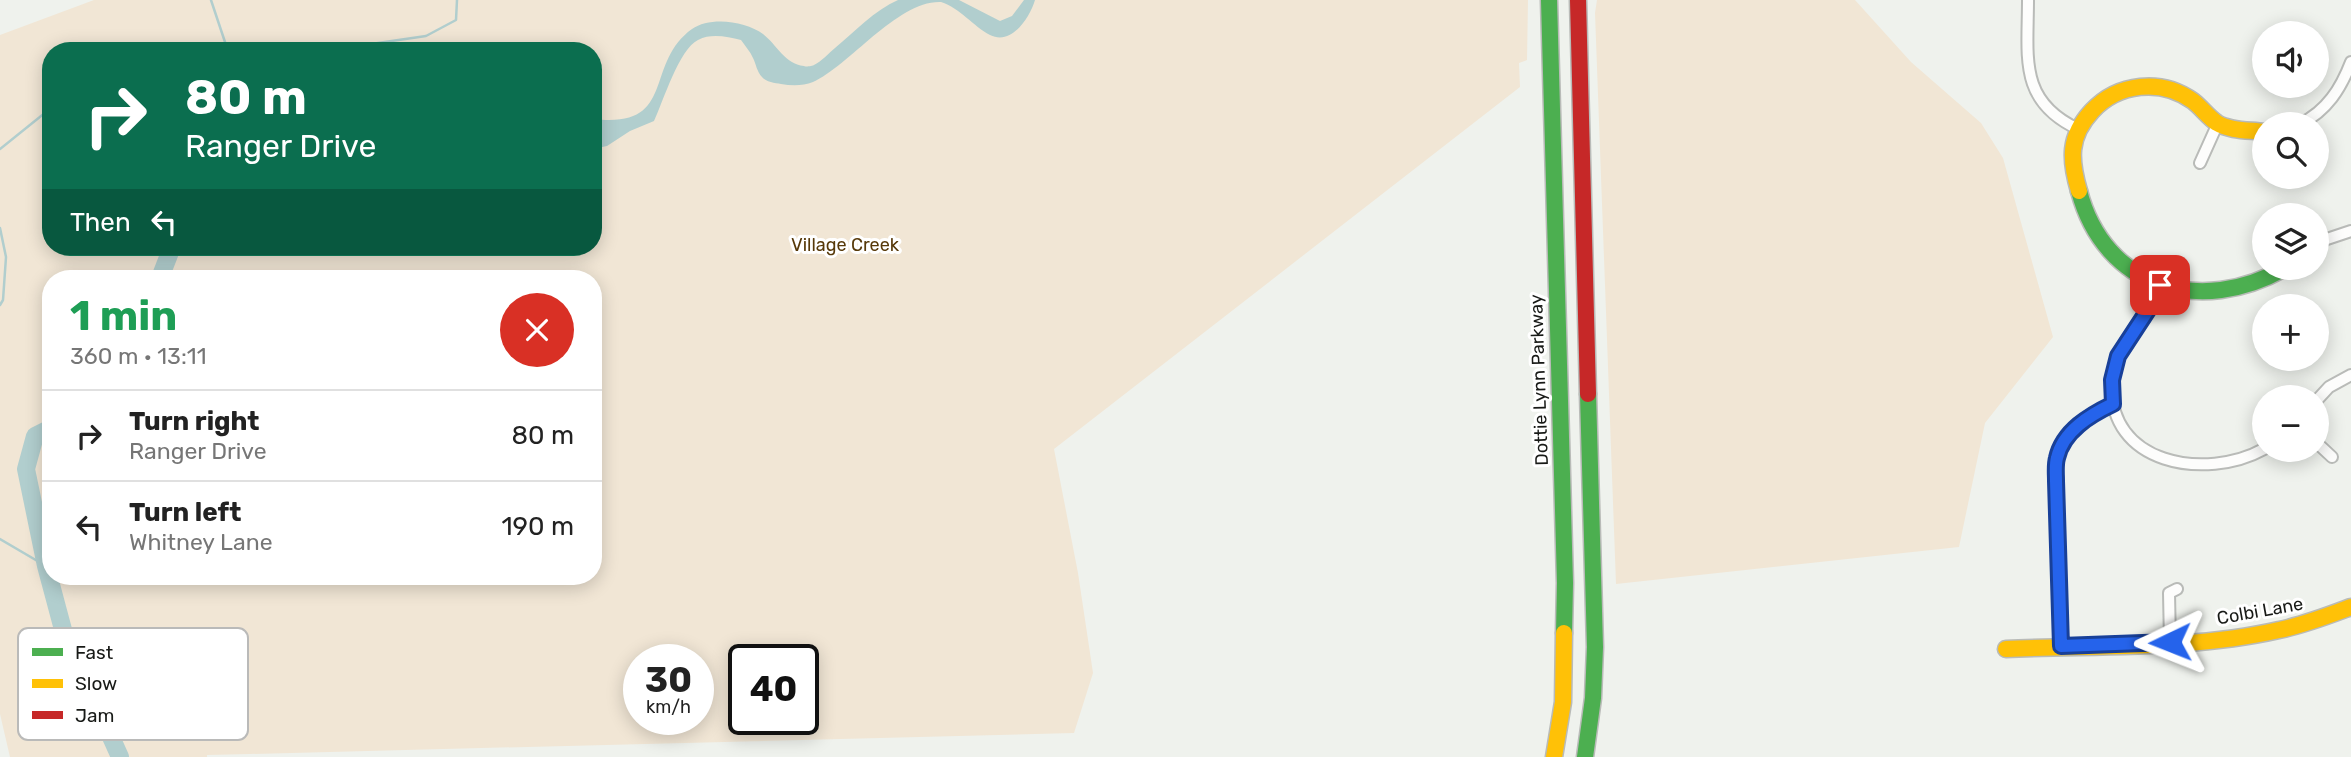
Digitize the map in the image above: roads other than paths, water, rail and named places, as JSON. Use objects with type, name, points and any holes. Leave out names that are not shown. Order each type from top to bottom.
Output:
[{"type":"main road","points":[[1549,6],[1578,5],[1594,613],[1593,698],[1585,757]]},
{"type":"main road","name":"Dottie Lynn Parkway","points":[[1549,6],[1565,614],[1563,702],[1554,757]]},
{"type":"main road","points":[[2252,130],[2218,123],[2195,102],[2178,93],[2149,86],[2115,92],[2094,107],[2078,129],[2071,151],[2077,188],[2086,216],[2115,257],[2134,272],[2160,285],[2191,292],[2231,290],[2266,280]]},
{"type":"main road","name":"Colbi Lane","points":[[2006,649],[2225,639],[2272,632],[2317,620],[2351,607]]},
{"type":"main road","points":[[1565,614],[1594,613]]},
{"type":"street","points":[[2028,0],[2028,73],[2031,81],[2045,107],[2060,121],[2078,129]]},
{"type":"street","points":[[2317,112],[2343,85],[2351,62]]},
{"type":"street","points":[[2200,163],[2218,123]]},
{"type":"street","points":[[2329,238],[2351,232]]},
{"type":"street","points":[[2160,285],[2152,304],[2118,356],[2112,380],[2113,404],[2124,431],[2135,444],[2150,454],[2173,462],[2203,464],[2228,461],[2252,453]]},
{"type":"street","points":[[2329,387],[2351,374]]},
{"type":"street","points":[[2061,646],[2057,457],[2068,436],[2084,420],[2113,404]]},
{"type":"street","points":[[2329,454],[2332,457]]},
{"type":"street","points":[[2170,642],[2169,593],[2177,589]]},
{"type":"water","points":[[898,0],[959,0],[1000,21],[1012,16],[1024,0],[1035,0],[1019,28],[1006,37],[990,35],[941,2],[925,4],[891,22],[827,74],[801,85],[779,84],[764,79],[741,40],[720,36],[703,38],[691,45],[684,54],[654,121],[602,147],[602,119],[620,119],[637,114],[649,104],[677,43],[700,25],[718,21],[747,26],[763,34],[792,62],[809,66],[822,60],[889,4]]},
{"type":"waterway","points":[[211,0],[225,42]]},
{"type":"waterway","points":[[385,42],[426,36],[456,20],[457,0]]},
{"type":"waterway","points":[[0,149],[42,115]]},
{"type":"waterway","points":[[0,228],[6,257],[3,300],[0,305]]},
{"type":"waterway","name":"Village Creek","points":[[163,270],[169,256]]},
{"type":"waterway","name":"Village Creek","points":[[42,432],[35,436],[26,469],[42,547]]},
{"type":"waterway","points":[[0,539],[42,564]]},
{"type":"waterway","name":"Village Creek","points":[[51,585],[63,628]]},
{"type":"waterway","name":"Village Creek","points":[[112,740],[120,757]]}]
